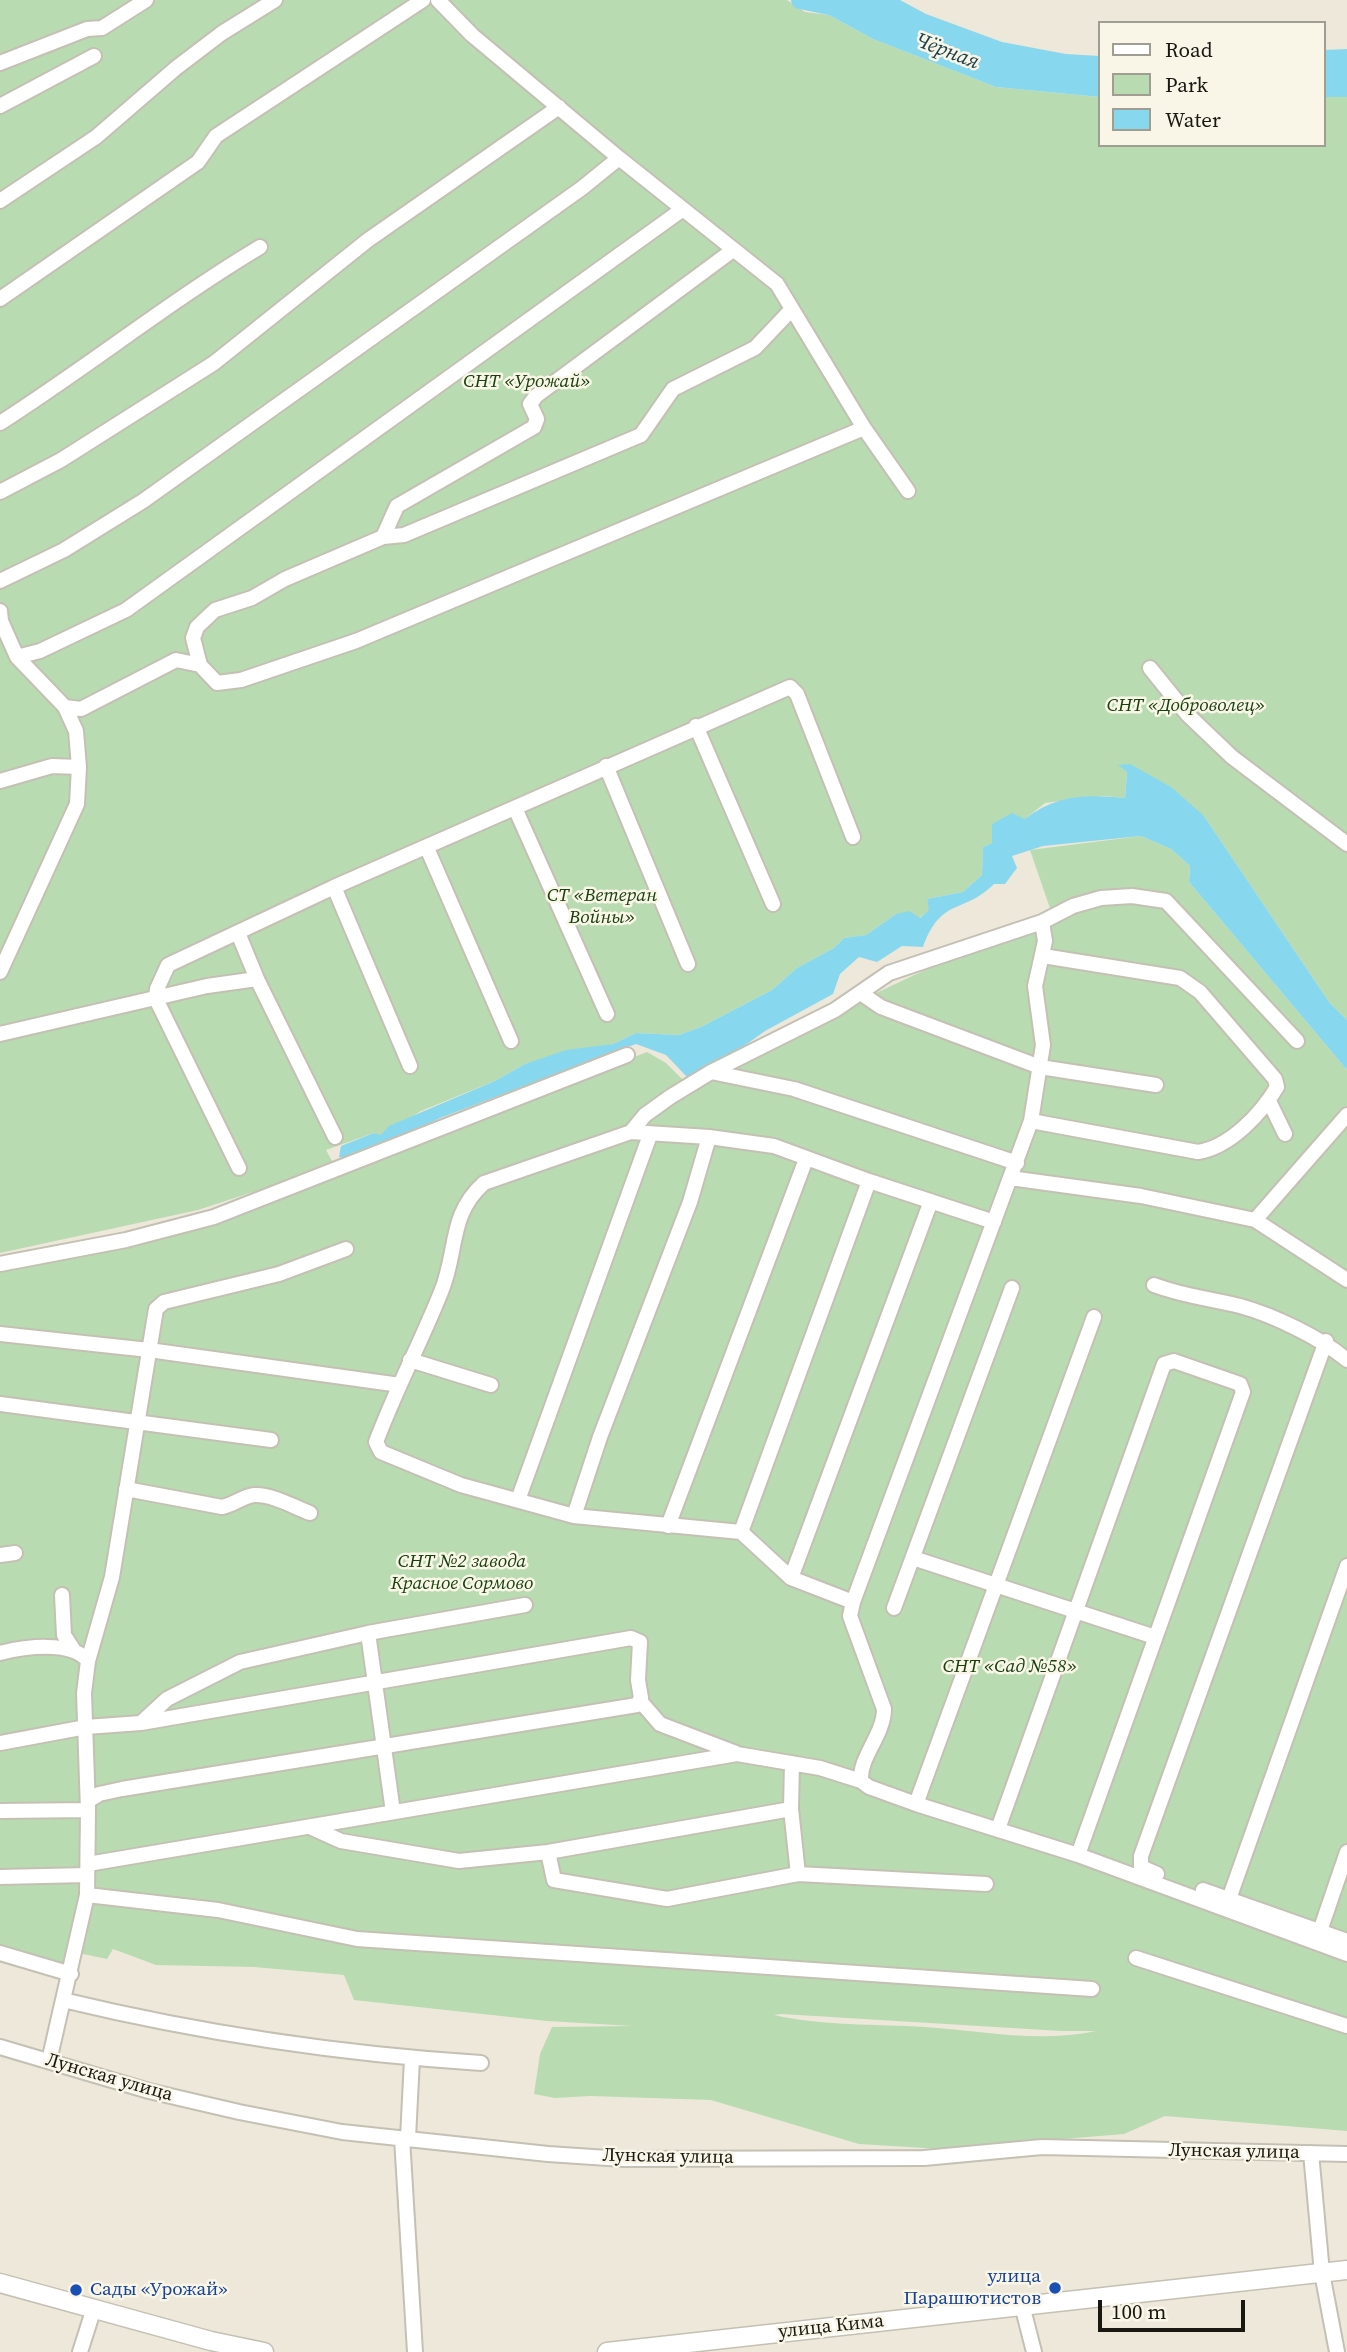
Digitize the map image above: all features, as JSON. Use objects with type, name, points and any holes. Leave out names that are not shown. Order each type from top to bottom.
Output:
[{"type":"main road","name":"улица Кима","points":[[607,2352],[1347,2270]]},
{"type":"main road","points":[[0,2283],[211,2342],[264,2352]]},
{"type":"street","points":[[0,64],[87,29],[102,28],[146,0]]},
{"type":"street","points":[[0,201],[96,137],[176,68],[222,33],[275,0]]},
{"type":"street","points":[[0,299],[198,162],[216,136],[423,0]]},
{"type":"street","points":[[438,0],[472,35],[619,158],[777,284],[864,428],[908,491]]},
{"type":"street","points":[[0,106],[94,55]]},
{"type":"street","points":[[0,492],[61,460],[214,363],[368,240],[559,107]]},
{"type":"street","points":[[0,581],[64,550],[143,501],[582,188],[619,158]]},
{"type":"street","points":[[18,657],[40,652],[126,610],[682,209]]},
{"type":"street","points":[[0,422],[48,392],[189,290],[260,247]]},
{"type":"street","points":[[383,537],[397,506],[534,427],[537,419],[530,404],[536,396],[733,250]]},
{"type":"street","points":[[792,309],[755,348],[673,389],[641,435],[404,534],[383,537],[285,579],[252,598],[215,610],[197,627],[193,638],[200,664],[217,683],[241,680],[356,642],[864,428]]},
{"type":"street","points":[[0,613],[18,657],[65,707],[76,732],[79,767],[76,804],[0,972]]},
{"type":"street","points":[[65,707],[81,709],[176,660],[200,664]]},
{"type":"street","points":[[1150,668],[1188,715],[1232,757],[1347,844]]},
{"type":"street","points":[[239,1168],[156,999],[168,965],[334,887],[790,687],[797,694],[853,837]]},
{"type":"street","points":[[696,726],[773,904]]},
{"type":"street","points":[[0,781],[52,766],[79,767]]},
{"type":"street","points":[[606,766],[688,964]]},
{"type":"street","points":[[515,808],[607,1014]]},
{"type":"street","points":[[427,848],[511,1041]]},
{"type":"street","points":[[334,887],[410,1066]]},
{"type":"street","points":[[631,1132],[645,1115],[711,1072],[862,994],[890,973],[1042,922],[1073,906],[1101,898],[1132,896],[1166,901],[1297,1041]]},
{"type":"street","points":[[861,1781],[860,1772],[884,1724],[884,1709],[850,1616],[1031,1121],[1043,1045],[1035,986],[1043,956],[1042,922]]},
{"type":"street","points":[[239,933],[257,979],[335,1137]]},
{"type":"street","points":[[1031,1121],[1198,1152],[1218,1149],[1269,1101],[1278,1087],[1275,1079],[1200,992],[1180,978],[1043,956]]},
{"type":"street","points":[[0,1034],[207,986],[257,979]]},
{"type":"street","points":[[862,994],[881,1007],[1040,1068],[1156,1085]]},
{"type":"street","points":[[0,1264],[126,1240],[214,1217],[627,1055]]},
{"type":"street","points":[[711,1072],[794,1089],[1017,1164]]},
{"type":"street","points":[[1269,1101],[1285,1134]]},
{"type":"street","points":[[1255,1220],[1347,1115]]},
{"type":"street","points":[[853,1602],[791,1578],[741,1532],[711,1527],[668,1526],[574,1516],[461,1485],[381,1452],[376,1442],[442,1291],[460,1212],[472,1194],[484,1183],[631,1132],[709,1137],[774,1146],[994,1222]]},
{"type":"street","points":[[518,1500],[650,1135]]},
{"type":"street","points":[[574,1516],[588,1471],[690,1202],[709,1137]]},
{"type":"street","points":[[668,1526],[806,1159]]},
{"type":"street","points":[[1010,1178],[1141,1196],[1255,1220],[1347,1280]]},
{"type":"street","points":[[741,1532],[869,1181]]},
{"type":"street","points":[[791,1578],[932,1201]]},
{"type":"street","points":[[49,2060],[87,1895],[88,1806],[83,1693],[112,1577],[156,1309],[164,1301],[279,1274],[346,1249]]},
{"type":"street","points":[[1154,1285],[1186,1297],[1240,1306],[1326,1341],[1347,1360]]},
{"type":"street","points":[[894,1608],[1012,1288]]},
{"type":"street","points":[[916,1804],[1094,1317]]},
{"type":"street","points":[[0,1334],[149,1350],[400,1385]]},
{"type":"street","points":[[1326,1341],[1141,1856],[1141,1867],[1347,1941]]},
{"type":"street","points":[[410,1360],[491,1385]]},
{"type":"street","points":[[998,1829],[1164,1364],[1174,1361],[1240,1384],[1243,1392],[1078,1855]]},
{"type":"street","points":[[0,1404],[271,1440]]},
{"type":"street","points":[[126,1489],[222,1507],[234,1505],[253,1495],[264,1496],[310,1513]]},
{"type":"street","points":[[913,1558],[1155,1637]]},
{"type":"street","points":[[1228,1899],[1347,1566]]},
{"type":"street","points":[[62,1595],[64,1636],[72,1649],[89,1661]]},
{"type":"street","points":[[141,1723],[167,1699],[240,1662],[368,1633],[525,1605]]},
{"type":"street","points":[[368,1633],[393,1812]]},
{"type":"street","points":[[0,1743],[86,1727],[141,1723],[636,1638],[641,1646],[638,1668],[641,1702],[660,1724],[737,1754],[792,1763],[861,1781],[869,1787],[916,1804],[1078,1855],[1347,1954]]},
{"type":"street","points":[[0,1653],[43,1648],[72,1649]]},
{"type":"street","points":[[0,1811],[88,1806],[99,1794],[122,1789],[382,1748],[641,1702]]},
{"type":"street","points":[[0,1877],[88,1870],[308,1826],[737,1754]]},
{"type":"street","points":[[792,1763],[791,1810],[798,1874]]},
{"type":"street","points":[[308,1826],[341,1841],[459,1861],[548,1852],[791,1810]]},
{"type":"street","points":[[548,1852],[554,1880],[667,1899],[798,1874],[986,1884]]},
{"type":"street","points":[[1320,1931],[1347,1852]]},
{"type":"street","points":[[87,1895],[218,1910],[357,1938],[1092,1989]]},
{"type":"street","points":[[0,1953],[71,1973]]},
{"type":"street","points":[[1136,1958],[1347,2026]]},
{"type":"street","points":[[63,2000],[151,2021],[412,2059],[481,2063]]},
{"type":"street","name":"Лунская улица","points":[[0,2048],[149,2091],[342,2132],[623,2160],[924,2158],[1042,2147],[1347,2154]]},
{"type":"street","points":[[412,2059],[405,2138],[415,2352]]},
{"type":"street","points":[[1311,2153],[1322,2273],[1337,2352]]},
{"type":"street","points":[[1022,2305],[1034,2352]]},
{"type":"street","points":[[80,2352],[94,2308]]},
{"type":"green space","points":[[0,0],[787,0],[805,12],[829,15],[873,39],[996,87],[1098,97],[1098,147],[1326,147],[1326,97],[1347,97],[1347,1020],[1329,1002],[1204,816],[1119,765],[1127,772],[1125,798],[1104,796],[1045,803],[1025,819],[992,824],[992,843],[983,847],[982,875],[963,892],[927,899],[930,910],[919,918],[896,914],[866,935],[844,938],[834,948],[797,968],[772,990],[701,1027],[679,1035],[636,1033],[613,1044],[525,1064],[497,1080],[421,1111],[381,1136],[374,1133],[326,1150],[332,1161],[326,1168],[198,1210],[0,1253]]},
{"type":"green space","name":"СНТ №2 завода Красное Сормово","points":[[1141,836],[1171,849],[1190,866],[1189,882],[1347,1070],[1347,2131],[1165,2116],[1124,2134],[942,2149],[859,2144],[711,2100],[590,2096],[555,2098],[534,2094],[540,2054],[552,2027],[632,2026],[547,2021],[354,2000],[344,1975],[254,1967],[156,1965],[113,1949],[107,1959],[69,1951],[60,1973],[0,1956],[0,1270],[201,1225],[647,1052],[666,1063],[689,1086],[914,975],[1053,917],[1030,850]],"holes":[[[774,2015],[1096,2031],[1054,2036],[1010,2035],[925,2027],[830,2023]]]},
{"type":"water","points":[[843,0],[900,0],[926,14],[1002,42],[1066,54],[1098,56],[1098,97],[996,87],[873,39],[829,15]]},
{"type":"water","points":[[1347,49],[1347,97],[1326,97],[1326,50]]},
{"type":"water","points":[[1130,764],[1171,787],[1204,816],[1329,1002],[1347,1020],[1347,1070],[1189,882],[1190,866],[1171,849],[1141,836],[1043,846],[1012,856],[1017,868],[1005,884],[994,884],[973,899],[945,913],[937,920],[923,947],[902,946],[877,962],[859,957],[840,974],[833,994],[765,1031],[722,1062],[687,1077],[666,1055],[636,1044],[440,1118],[354,1160],[339,1157],[341,1146],[374,1133],[381,1135],[389,1126],[497,1080],[525,1064],[566,1050],[613,1044],[636,1033],[679,1035],[701,1027],[772,990],[797,968],[834,948],[844,938],[866,935],[896,914],[909,911],[920,918],[929,910],[927,899],[963,892],[982,875],[983,847],[992,843],[992,824],[1012,813],[1025,819],[1048,805],[1072,798],[1125,798],[1127,772],[1118,765]]},
{"type":"waterway","name":"Чёрная","points":[[800,0],[858,12]]},
{"type":"place","name":"улица Парашютистов","points":[[1055,2288]]},
{"type":"place","name":"Сады «Урожай»","points":[[76,2290]]},
{"type":"park label","name":"СНТ «Урожай»","points":[[527,382]]},
{"type":"park label","name":"СНТ «Доброволец»","points":[[1186,706]]},
{"type":"park label","name":"СТ «Ветеран Войны»","points":[[602,907]]},
{"type":"park label","name":"СНТ «Сад №58»","points":[[1010,1667]]}]
